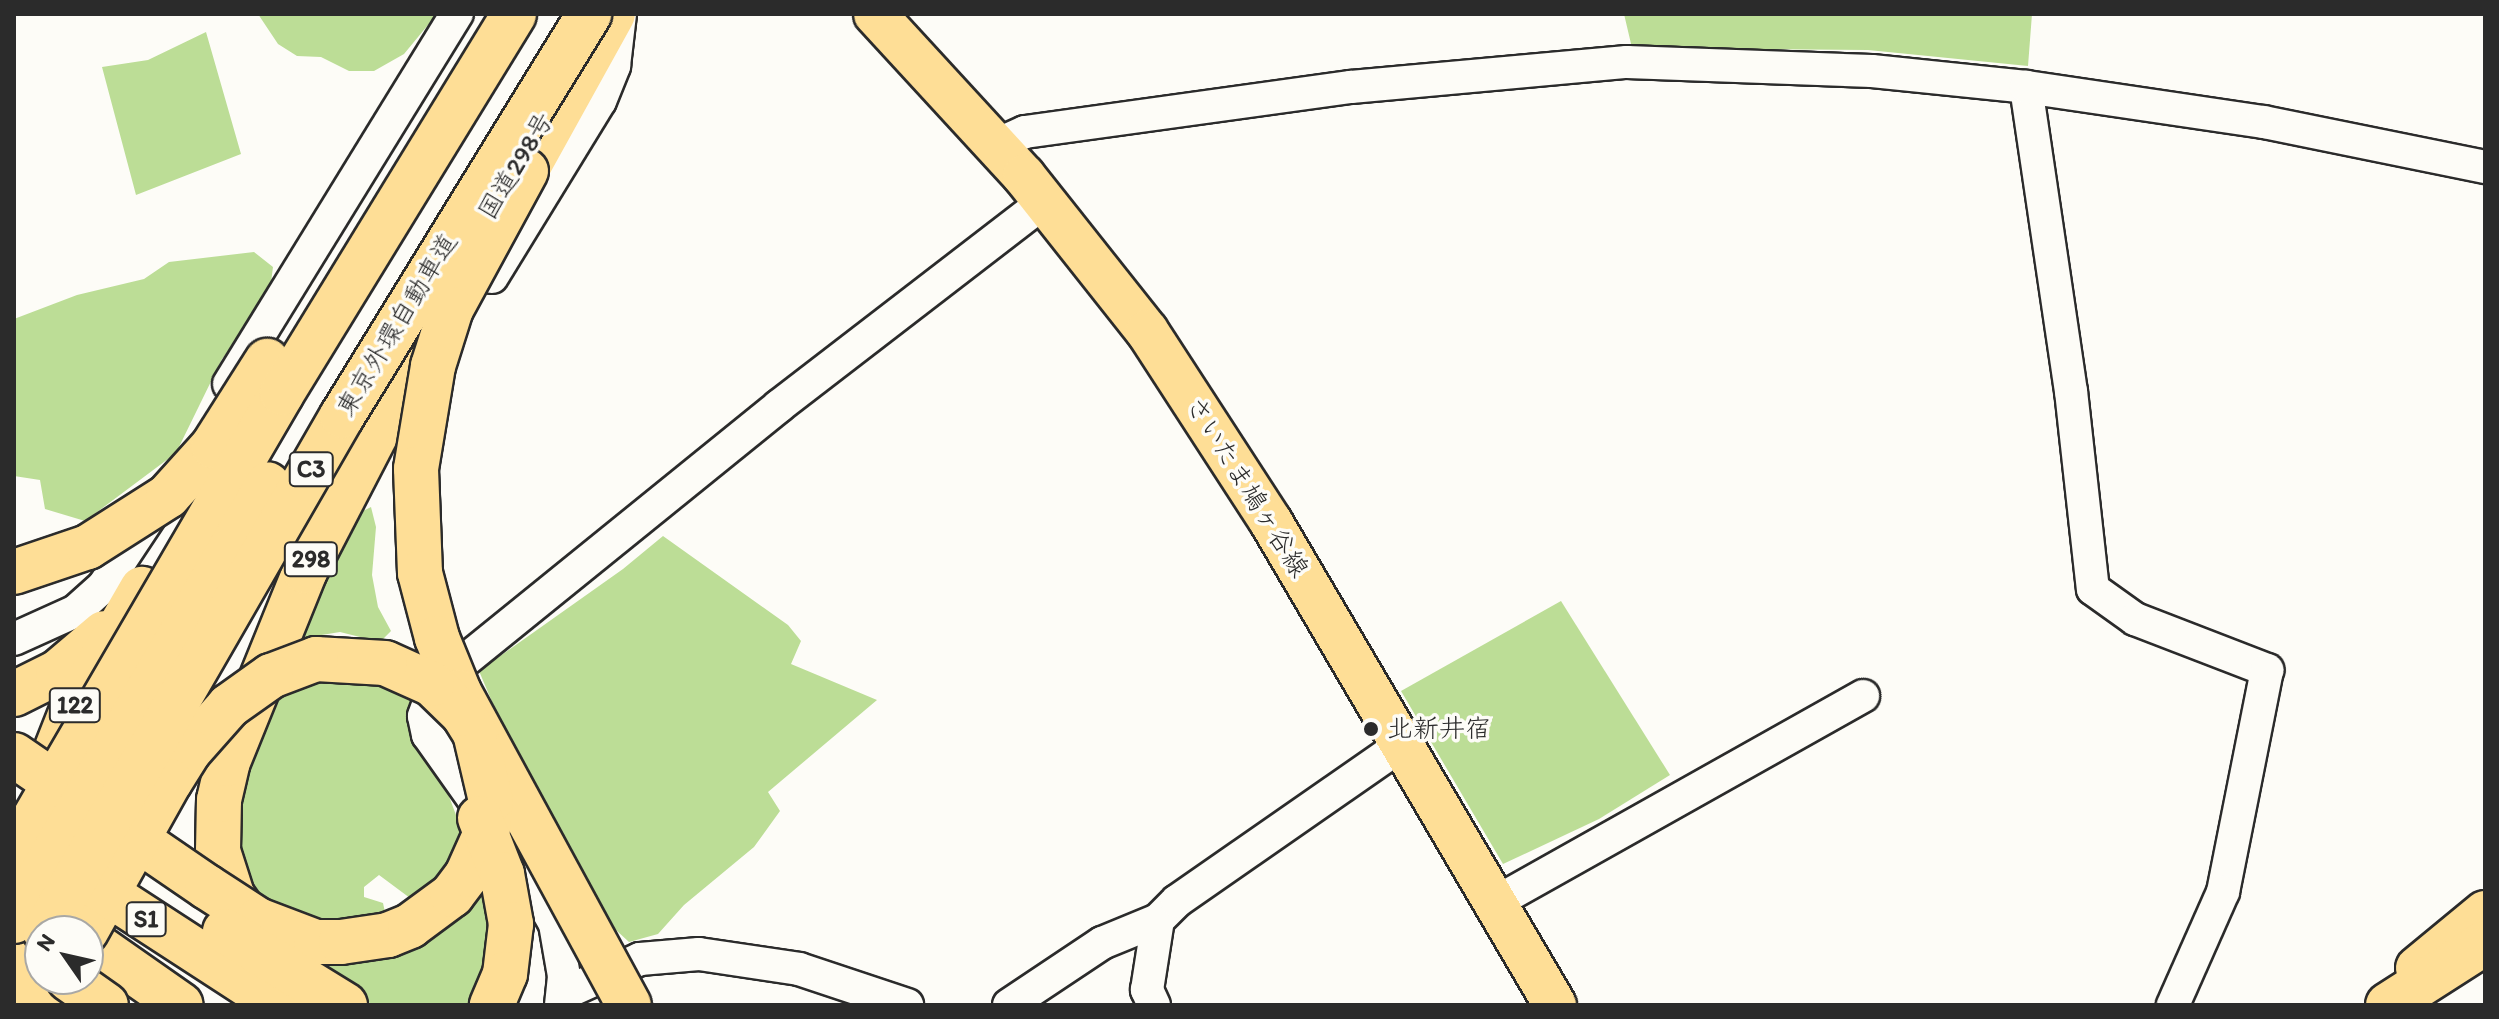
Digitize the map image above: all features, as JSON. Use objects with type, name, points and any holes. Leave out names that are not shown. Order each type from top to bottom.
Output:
[{"type":"highway","points":[[14,572],[119,530],[192,472],[234,413],[482,14]]},
{"type":"highway","points":[[14,940],[48,894],[282,393],[514,14]]},
{"type":"highway","points":[[99,735],[298,397],[535,14]]},
{"type":"highway","name":"東京外環自動車道","points":[[14,986],[48,894],[300,428],[555,14]]},
{"type":"highway","name":"東京外環自動車道","points":[[48,894],[589,14]]},
{"type":"highway","points":[[492,1005],[510,949],[508,899],[491,842],[414,660],[395,546],[396,474],[410,404],[451,309],[611,14]]},
{"type":"highway","name":"国道298号","points":[[154,772],[550,109],[611,14]]},
{"type":"highway","name":"298","points":[[48,894],[147,837],[179,804],[550,109]]},
{"type":"highway","points":[[451,309],[426,399],[416,469],[417,538],[427,607],[471,717],[629,1005]]},
{"type":"highway","points":[[14,694],[70,663],[142,589],[298,397]]},
{"type":"highway","name":"298","points":[[305,571],[229,755],[217,834],[226,881],[242,912],[338,1005]]},
{"type":"highway","name":"122","points":[[48,894],[47,795],[58,741],[142,589]]},
{"type":"highway","points":[[14,755],[130,834],[143,843],[156,852],[169,861],[194,879],[258,920],[316,942],[341,942],[388,935],[410,926],[452,895],[467,875],[488,828],[491,801],[475,733],[463,714],[432,684],[385,663],[316,659],[271,676],[229,706],[189,751],[170,781],[140,836],[132,849],[117,876],[48,894]]},
{"type":"highway","points":[[14,788],[199,915],[345,1005]]},
{"type":"highway","points":[[14,808],[48,894],[181,1005]]},
{"type":"highway","points":[[48,894],[115,914],[254,1005]]},
{"type":"highway","points":[[48,894],[315,1005]]},
{"type":"highway","name":"S1","points":[[48,894],[224,1005]]},
{"type":"highway","name":"S1","points":[[48,894],[279,1005]]},
{"type":"highway","points":[[2388,1005],[2485,943]]},
{"type":"highway","points":[[104,972],[151,1005]]},
{"type":"highway","points":[[2447,1005],[2485,975]]},
{"type":"main road","name":"さいたま鳩ヶ谷線","points":[[875,14],[996,145],[1091,255],[1206,418],[1403,744],[1555,1005]]},
{"type":"main road","points":[[2373,1005],[2485,912]]},
{"type":"street","points":[[14,639],[76,611],[103,587],[128,556],[457,14]]},
{"type":"street","points":[[447,675],[417,574],[419,512],[438,403],[476,306],[600,101],[614,66],[620,14]]},
{"type":"street","points":[[996,145],[1025,132],[1351,87],[1627,62],[1872,71],[2026,87],[2264,122],[2485,167]]},
{"type":"street","points":[[2026,87],[2069,376],[2093,589],[2135,619],[2267,670],[2223,892],[2173,1005]]},
{"type":"street","points":[[907,1005],[799,969],[699,954],[640,959],[563,999],[555,924],[542,897],[428,735],[424,716],[447,675],[779,406],[1045,201]]},
{"type":"street","points":[[1496,902],[1863,696]]},
{"type":"street","points":[[1009,1005],[1102,943],[1158,920],[1177,901],[1403,744]]},
{"type":"street","points":[[1154,1005],[1147,990],[1158,920]]},
{"type":"green space","points":[[258,14],[437,14],[404,54],[374,71],[349,71],[321,57],[297,56],[278,44]]},
{"type":"green space","points":[[1624,14],[2032,14],[2028,66],[1868,50],[1632,48]]},
{"type":"green space","points":[[206,32],[241,154],[136,195],[102,67],[148,60]]},
{"type":"green space","points":[[254,252],[273,267],[269,298],[222,359],[176,453],[85,521],[45,509],[40,480],[14,476],[14,319],[77,295],[144,279],[169,262]]},
{"type":"green space","points":[[371,507],[376,527],[372,575],[378,607],[391,631],[380,642],[340,632],[297,639],[355,515]]},
{"type":"green space","points":[[663,536],[788,625],[801,641],[791,664],[877,700],[768,792],[780,811],[754,847],[684,905],[658,934],[629,942],[604,919],[560,828],[515,756],[479,671],[623,569]]},
{"type":"green space","points":[[1561,601],[1670,775],[1599,819],[1503,864],[1401,691]]},
{"type":"green space","points":[[342,676],[396,686],[414,703],[462,831],[453,864],[414,901],[379,875],[364,887],[364,897],[383,903],[386,917],[322,925],[287,915],[235,879],[231,808],[268,709],[284,689]]},
{"type":"green space","points":[[483,881],[489,899],[486,966],[467,1005],[373,1005],[317,970],[328,961],[374,961],[414,948],[472,902]]},
{"type":"place","name":"北新井宿","points":[[1371,729]]}]
